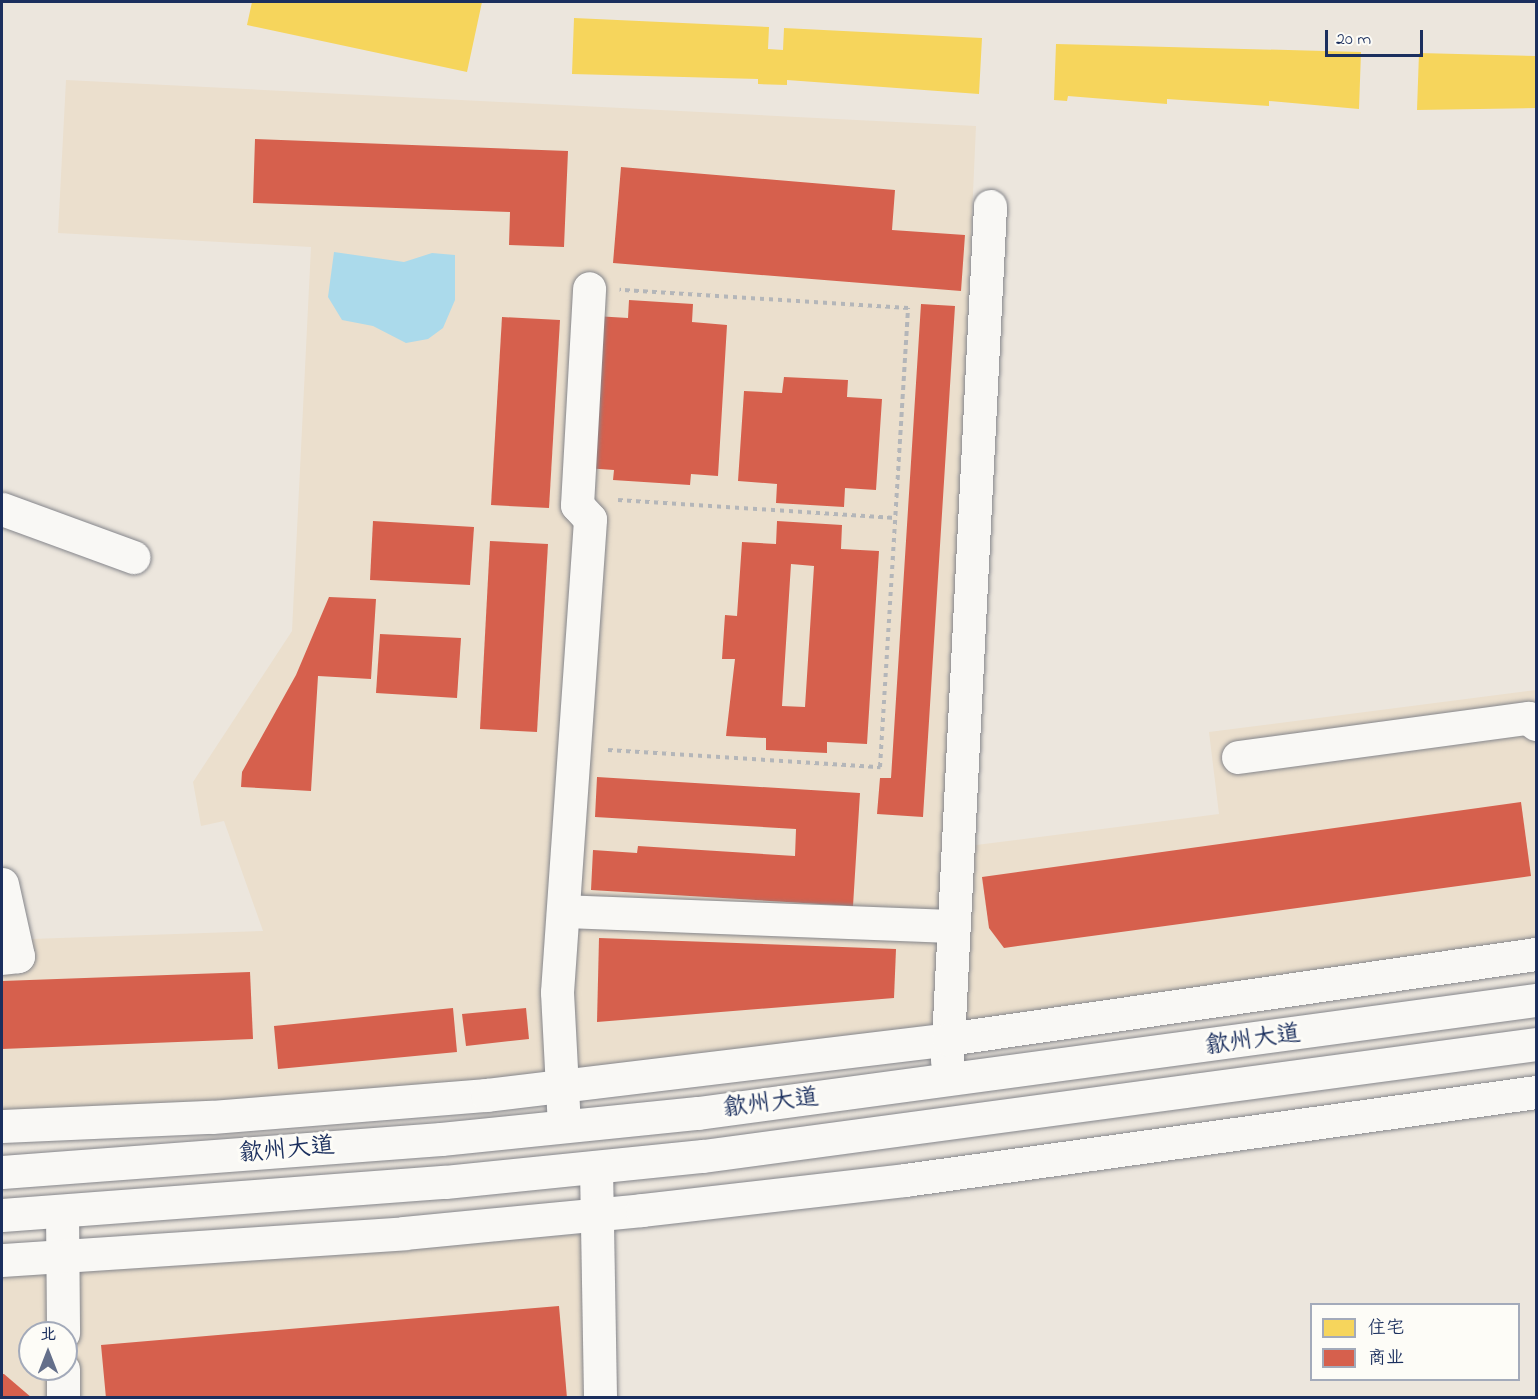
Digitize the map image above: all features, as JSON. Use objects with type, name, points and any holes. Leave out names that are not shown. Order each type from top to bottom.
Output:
[{"type":"main road","points":[[946,1083],[990,206]]},
{"type":"main road","points":[[564,1126],[557,992],[590,519],[577,498],[590,288]]},
{"type":"main road","points":[[2,509],[133,557]]},
{"type":"main road","points":[[1238,757],[1528,718],[1536,724]]},
{"type":"main road","points":[[2,884],[18,956],[2,958]]},
{"type":"main road","points":[[563,911],[954,926]]},
{"type":"main road","points":[[2,1126],[350,1108],[562,1086],[948,1039],[1536,954]]},
{"type":"main road","name":"歙州大道","points":[[2,1172],[564,1126],[946,1083],[1536,1000]]},
{"type":"main road","name":"歙州大道","points":[[2,1215],[596,1167],[940,1128],[1536,1044]]},
{"type":"main road","points":[[2,1260],[597,1215],[905,1180],[1536,1092]]},
{"type":"main road","points":[[596,1167],[600,1398]]},
{"type":"main road","points":[[62,1211],[63,1321]]},
{"type":"main road","points":[[63,1381],[63,1398]]},
{"type":"path","points":[[574,748],[880,767],[909,308],[590,288]]},
{"type":"path","points":[[577,498],[895,518]]},
{"type":"shaded area","points":[[66,80],[976,126],[944,844],[976,845],[1219,814],[1209,732],[1536,690],[1536,945],[538,1077],[2,1117],[2,940],[263,931],[224,821],[201,826],[193,782],[292,631],[311,247],[58,233]]},
{"type":"shaded area","points":[[613,1232],[618,1397],[2,1397],[2,1276]]},
{"type":"water","points":[[334,252],[404,262],[432,253],[455,255],[455,300],[443,328],[428,339],[406,343],[373,326],[342,320],[328,297]]},
{"type":"building: 住宅","points":[[252,2],[482,2],[467,72],[247,25]]},
{"type":"building: 住宅","points":[[574,18],[769,27],[768,49],[783,50],[784,28],[982,38],[979,94],[787,80],[787,85],[758,84],[758,79],[572,74]]},
{"type":"building: 住宅","points":[[1056,44],[1361,52],[1359,109],[1269,101],[1269,106],[1167,99],[1167,104],[1068,96],[1067,101],[1054,100]]},
{"type":"building: 住宅","points":[[1419,53],[1536,56],[1536,108],[1417,110]]},
{"type":"building: 商业","points":[[255,139],[568,151],[564,247],[509,245],[510,212],[253,203]]},
{"type":"building: 商业","points":[[621,167],[895,190],[892,230],[965,235],[961,291],[613,263]]},
{"type":"building: 商业","points":[[629,300],[693,304],[692,322],[727,325],[718,476],[691,474],[690,485],[613,480],[614,470],[585,468],[595,316],[628,318]]},
{"type":"building: 商业","points":[[921,304],[955,306],[923,817],[877,814],[880,778],[891,778]]},
{"type":"building: 商业","points":[[502,317],[560,320],[549,508],[491,505]]},
{"type":"building: 商业","points":[[784,377],[848,380],[847,397],[882,399],[876,490],[845,488],[844,507],[776,503],[777,484],[738,481],[744,391],[782,393]]},
{"type":"building: 商业","points":[[373,521],[474,527],[470,585],[370,580]]},
{"type":"building: 商业","points":[[777,521],[842,525],[841,549],[879,551],[867,744],[827,742],[827,753],[766,750],[766,738],[726,736],[735,659],[722,659],[725,615],[737,616],[742,542],[776,544]],"holes":[[[791,564],[814,566],[805,707],[782,706]]]},
{"type":"building: 商业","points":[[490,541],[548,544],[537,732],[480,729]]},
{"type":"building: 商业","points":[[329,597],[376,599],[371,679],[318,676],[311,791],[241,787],[242,772],[296,675]]},
{"type":"building: 商业","points":[[380,634],[461,638],[457,698],[376,693]]},
{"type":"building: 商业","points":[[597,777],[860,793],[853,906],[591,890],[593,850],[637,853],[638,846],[795,856],[796,829],[595,817]]},
{"type":"building: 商业","points":[[1521,802],[1531,876],[1004,948],[989,928],[982,877]]},
{"type":"building: 商业","points":[[599,938],[896,949],[894,998],[597,1022]]},
{"type":"building: 商业","points":[[250,972],[253,1039],[2,1049],[2,981]]},
{"type":"building: 商业","points":[[453,1008],[457,1052],[278,1069],[274,1026]]},
{"type":"building: 商业","points":[[526,1008],[529,1039],[466,1046],[462,1014]]},
{"type":"building: 商业","points":[[559,1306],[567,1398],[106,1398],[101,1345]]},
{"type":"building: 商业","points":[[2,1374],[4,1374],[32,1398],[2,1398]]}]
